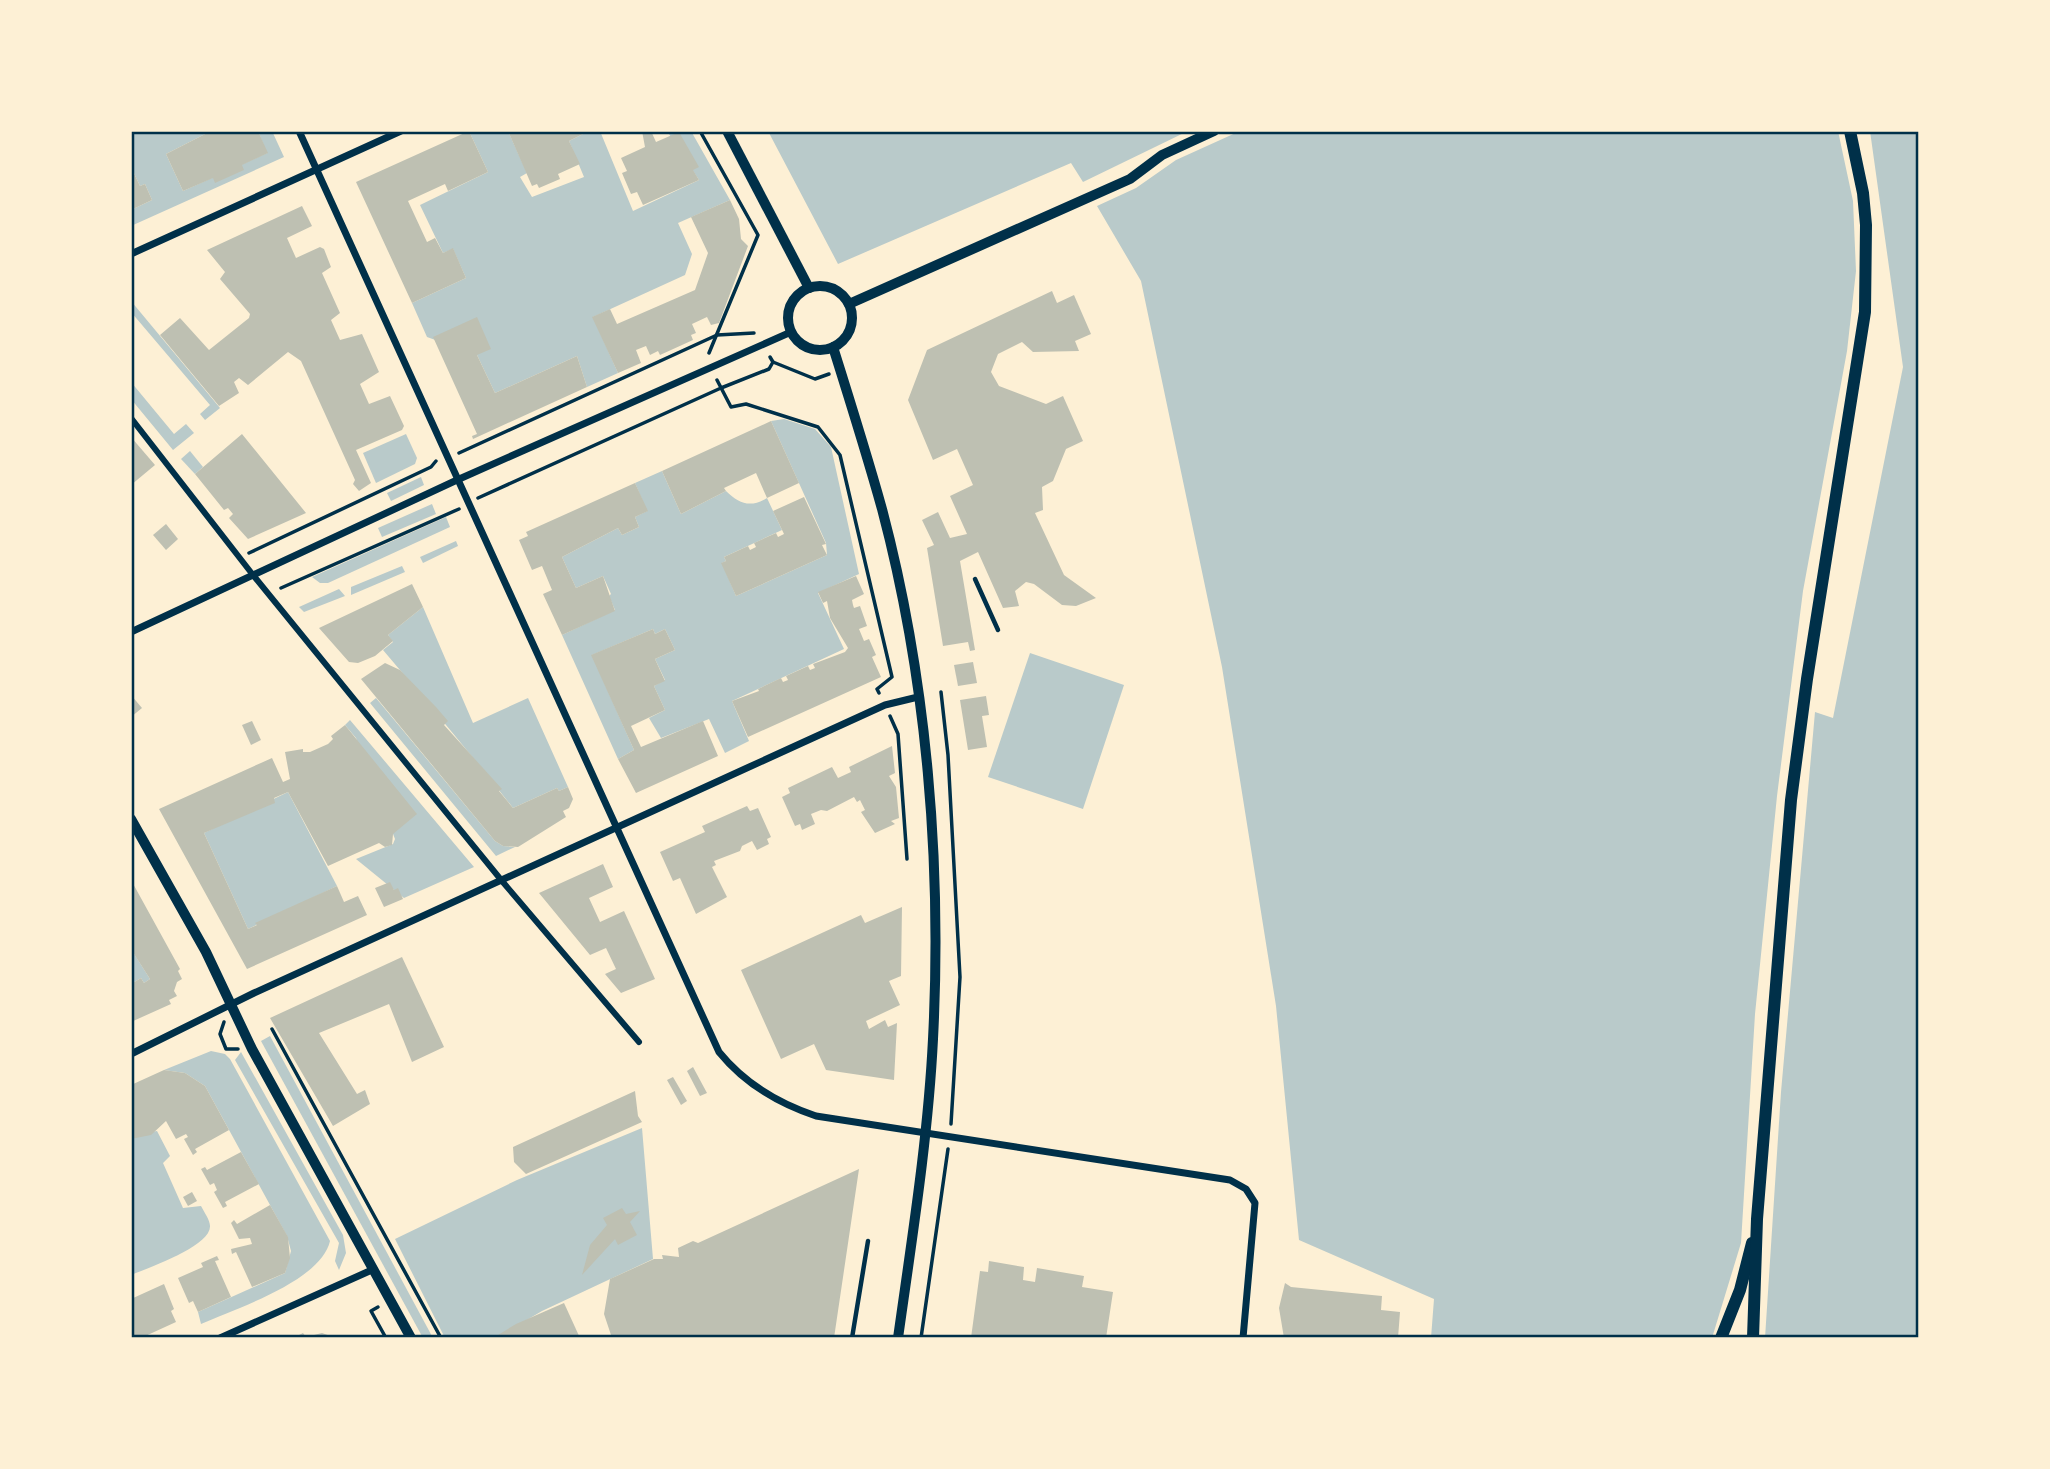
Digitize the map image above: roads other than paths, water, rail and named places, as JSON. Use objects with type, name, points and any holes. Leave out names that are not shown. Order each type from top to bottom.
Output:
[{"type":"main road","points":[[1753,1338],[1757,1219],[1791,800],[1809,667],[1865,312],[1865,214],[1850,131]]},
{"type":"main road","points":[[1721,1338],[1747,1266],[1757,1219]]},
{"type":"street","points":[[299,131],[701,1016],[713,1042],[728,1063],[750,1084],[778,1101],[831,1120],[927,1132],[1230,1180],[1247,1189],[1255,1203],[1243,1338]]},
{"type":"street","points":[[131,254],[401,131]]},
{"type":"street","points":[[726,131],[809,288]]},
{"type":"street","points":[[849,304],[1130,179],[1162,155],[1214,131]]},
{"type":"street","points":[[824,286],[834,289],[849,304],[851,327],[845,339],[833,347],[810,348],[799,342],[788,323],[790,307],[796,296],[809,288],[824,286]]},
{"type":"street","points":[[131,632],[457,480],[792,332]]},
{"type":"street","points":[[833,347],[882,510],[899,585],[918,697],[931,827],[935,953],[927,1132],[898,1338]]},
{"type":"street","points":[[131,418],[253,575],[502,881],[639,1042]]},
{"type":"street","points":[[131,1054],[231,1004],[885,705],[918,697]]},
{"type":"street","points":[[131,819],[231,1004],[252,1049],[411,1338]]},
{"type":"street","points":[[220,1338],[373,1269]]},
{"type":"lane","points":[[975,579],[998,630]]},
{"type":"lane","points":[[852,1338],[867,1241]]}]
